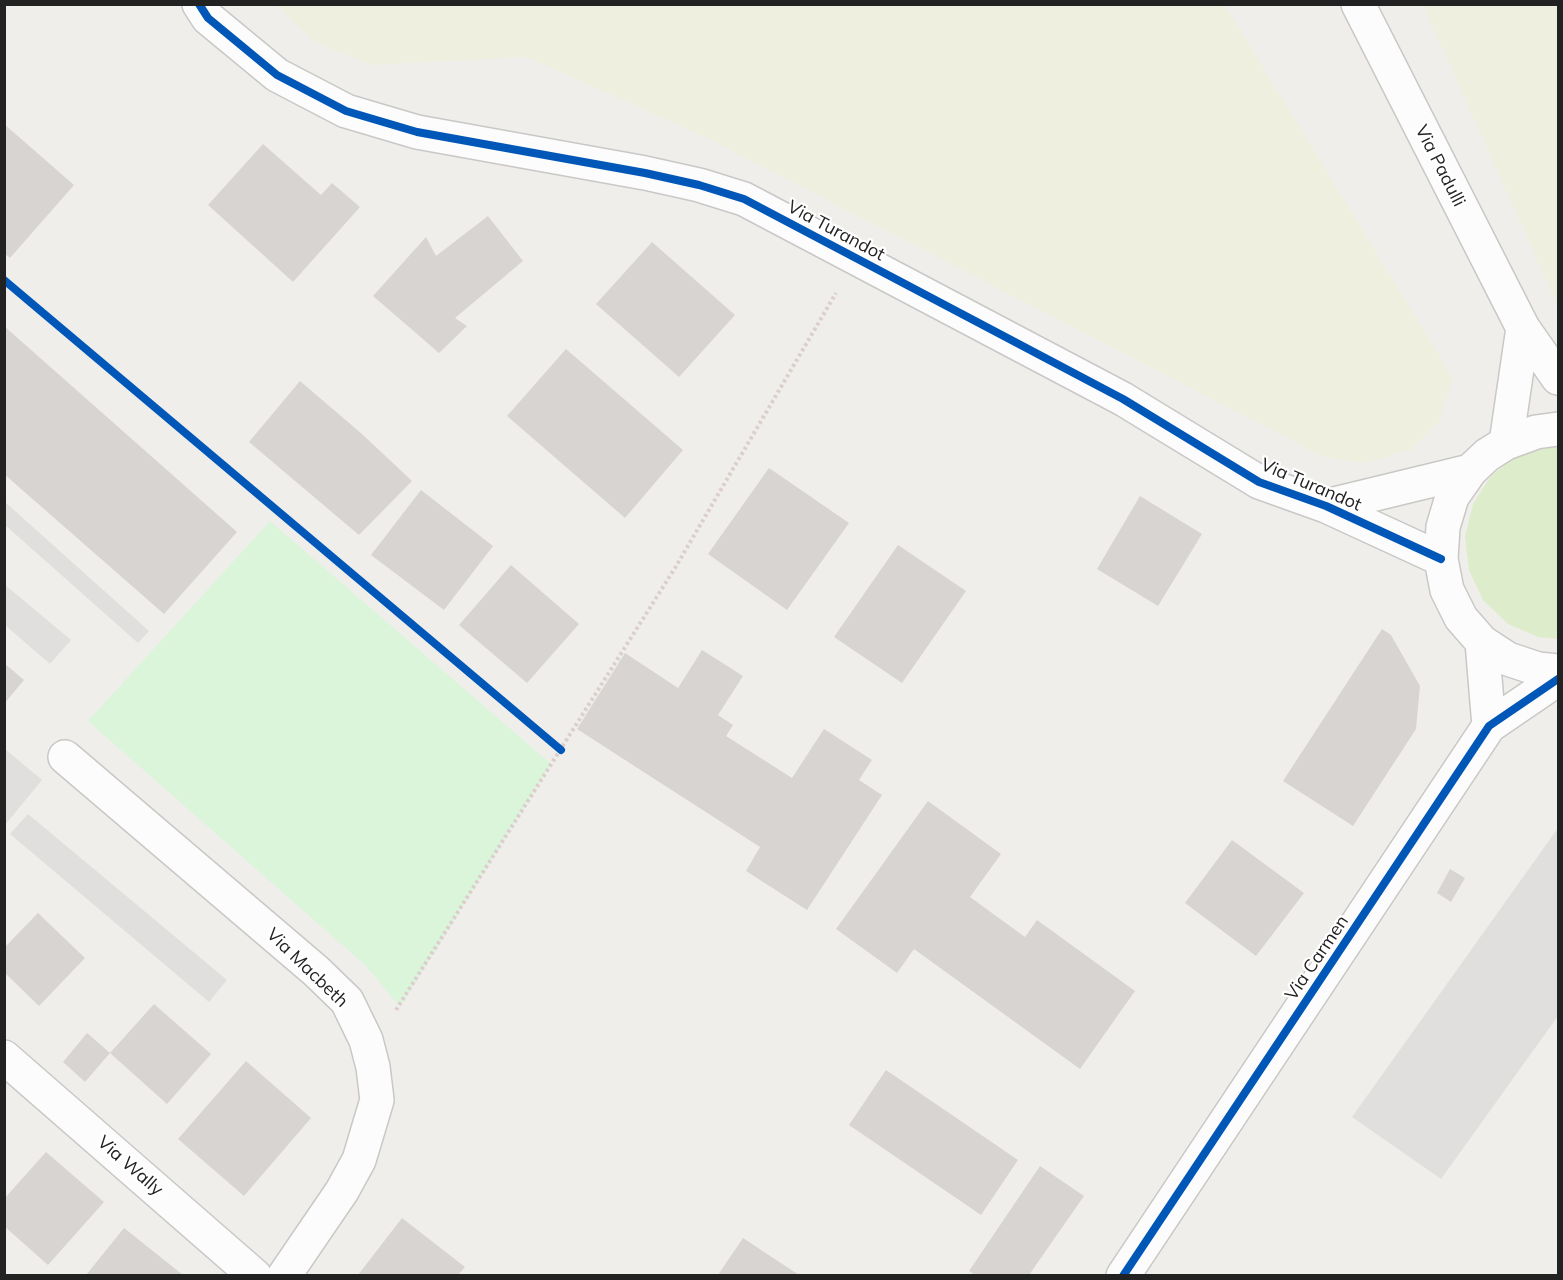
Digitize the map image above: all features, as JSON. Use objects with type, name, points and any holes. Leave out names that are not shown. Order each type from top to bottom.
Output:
[{"type":"street","name":"Via Turandot","points":[[198,4],[208,18],[277,75],[346,111],[417,132],[645,173],[699,185],[744,200],[1123,399],[1259,482],[1326,506],[1441,559]]},
{"type":"street","name":"Via Padulli","points":[[1358,4],[1523,328],[1558,378]]},
{"type":"street","points":[[1506,443],[1523,328]]},
{"type":"street","points":[[1558,429],[1536,432],[1506,443],[1487,455],[1470,471],[1452,497],[1443,527],[1441,559],[1447,590],[1461,618],[1482,642],[1508,659],[1538,669],[1558,671]]},
{"type":"street","name":"Via Turandot","points":[[1326,506],[1470,471]]},
{"type":"street","points":[[1482,642],[1489,726]]},
{"type":"street","name":"Via Carmen","points":[[1124,1275],[1489,726],[1558,679]]},
{"type":"street","name":"Via Macbeth","points":[[65,757],[316,971],[347,1001],[366,1040],[374,1067],[377,1100],[359,1160],[342,1191],[284,1275]]},
{"type":"street","name":"Via Wally","points":[[4,1057],[255,1275]]},
{"type":"path","points":[[366,1040],[400,1007],[675,568],[841,285]]},
{"type":"path","points":[[551,742],[561,750]]},
{"type":"green space","points":[[276,5],[1225,5],[1453,378],[1439,422],[1412,449],[1366,463],[1324,457],[705,137],[527,57],[373,65],[316,43]]},
{"type":"green space","points":[[1423,5],[1558,5],[1558,307]]},
{"type":"green space","points":[[1545,446],[1558,446],[1558,639],[1538,637],[1508,624],[1483,600],[1469,570],[1465,537],[1473,504],[1491,476],[1515,457]]},
{"type":"green space","points":[[270,521],[551,764],[400,1007],[365,965],[88,721]]},
{"type":"shaded area","points":[[5,502],[149,631],[138,643],[5,525]]},
{"type":"shaded area","points":[[4,584],[71,640],[50,664],[5,625]]},
{"type":"shaded area","points":[[5,749],[42,780],[5,825]]},
{"type":"shaded area","points":[[28,814],[227,980],[209,1002],[10,834]]},
{"type":"shaded area","points":[[1558,828],[1558,1016],[1441,1179],[1352,1117]]},
{"type":"building","points":[[4,124],[74,185],[10,258],[4,253]]},
{"type":"building","points":[[263,144],[321,195],[332,183],[360,207],[293,282],[208,205]]},
{"type":"building","points":[[488,216],[523,261],[455,318],[467,326],[439,353],[373,296],[426,237],[436,256]]},
{"type":"building","points":[[652,242],[735,315],[679,377],[596,304]]},
{"type":"building","points":[[4,326],[237,532],[164,614],[4,474]]},
{"type":"building","points":[[566,349],[683,450],[625,518],[507,416]]},
{"type":"building","points":[[300,381],[412,481],[359,535],[249,442]]},
{"type":"building","points":[[769,468],[849,523],[787,610],[708,554]]},
{"type":"building","points":[[421,490],[493,546],[444,610],[371,555]]},
{"type":"building","points":[[1140,496],[1202,534],[1158,606],[1097,569]]},
{"type":"building","points":[[898,545],[966,591],[902,683],[834,637]]},
{"type":"building","points":[[511,565],[579,624],[527,683],[459,625]]},
{"type":"building","points":[[1382,629],[1391,635],[1420,686],[1416,729],[1353,826],[1283,781]]},
{"type":"building","points":[[702,650],[743,676],[718,715],[733,725],[726,736],[792,778],[824,729],[872,760],[859,780],[882,795],[807,910],[746,871],[760,847],[577,729],[625,653],[678,688]]},
{"type":"building","points":[[4,663],[24,680],[4,704]]},
{"type":"building","points":[[928,801],[1001,854],[970,897],[1025,937],[1037,920],[1135,991],[1080,1069],[914,949],[897,973],[836,929]]},
{"type":"building","points":[[1232,840],[1304,893],[1256,956],[1185,903]]},
{"type":"building","points":[[1450,869],[1465,878],[1451,902],[1437,893]]},
{"type":"building","points":[[38,913],[85,958],[39,1006],[4,972],[4,948]]},
{"type":"building","points":[[154,1004],[211,1054],[167,1104],[110,1053]]},
{"type":"building","points":[[87,1033],[110,1053],[85,1082],[63,1062]]},
{"type":"building","points":[[246,1061],[311,1118],[244,1196],[178,1139]]},
{"type":"building","points":[[886,1070],[1018,1160],[981,1215],[849,1125]]},
{"type":"building","points":[[46,1152],[104,1202],[48,1265],[4,1226],[4,1199]]},
{"type":"building","points":[[1040,1166],[1084,1196],[1029,1275],[975,1275],[969,1271]]},
{"type":"building","points":[[402,1218],[465,1267],[458,1275],[358,1275]]},
{"type":"building","points":[[124,1228],[183,1275],[86,1275]]},
{"type":"building","points":[[743,1238],[799,1275],[718,1275]]},
{"type":"cycle path","points":[[199,4],[208,18],[277,75],[346,111],[417,132],[645,173],[699,185],[744,199],[1123,399],[1259,482],[1326,506],[1441,559]]},
{"type":"cycle path","points":[[4,280],[561,750]]},
{"type":"cycle path","points":[[1123,1276],[1489,726],[1558,679]]}]
